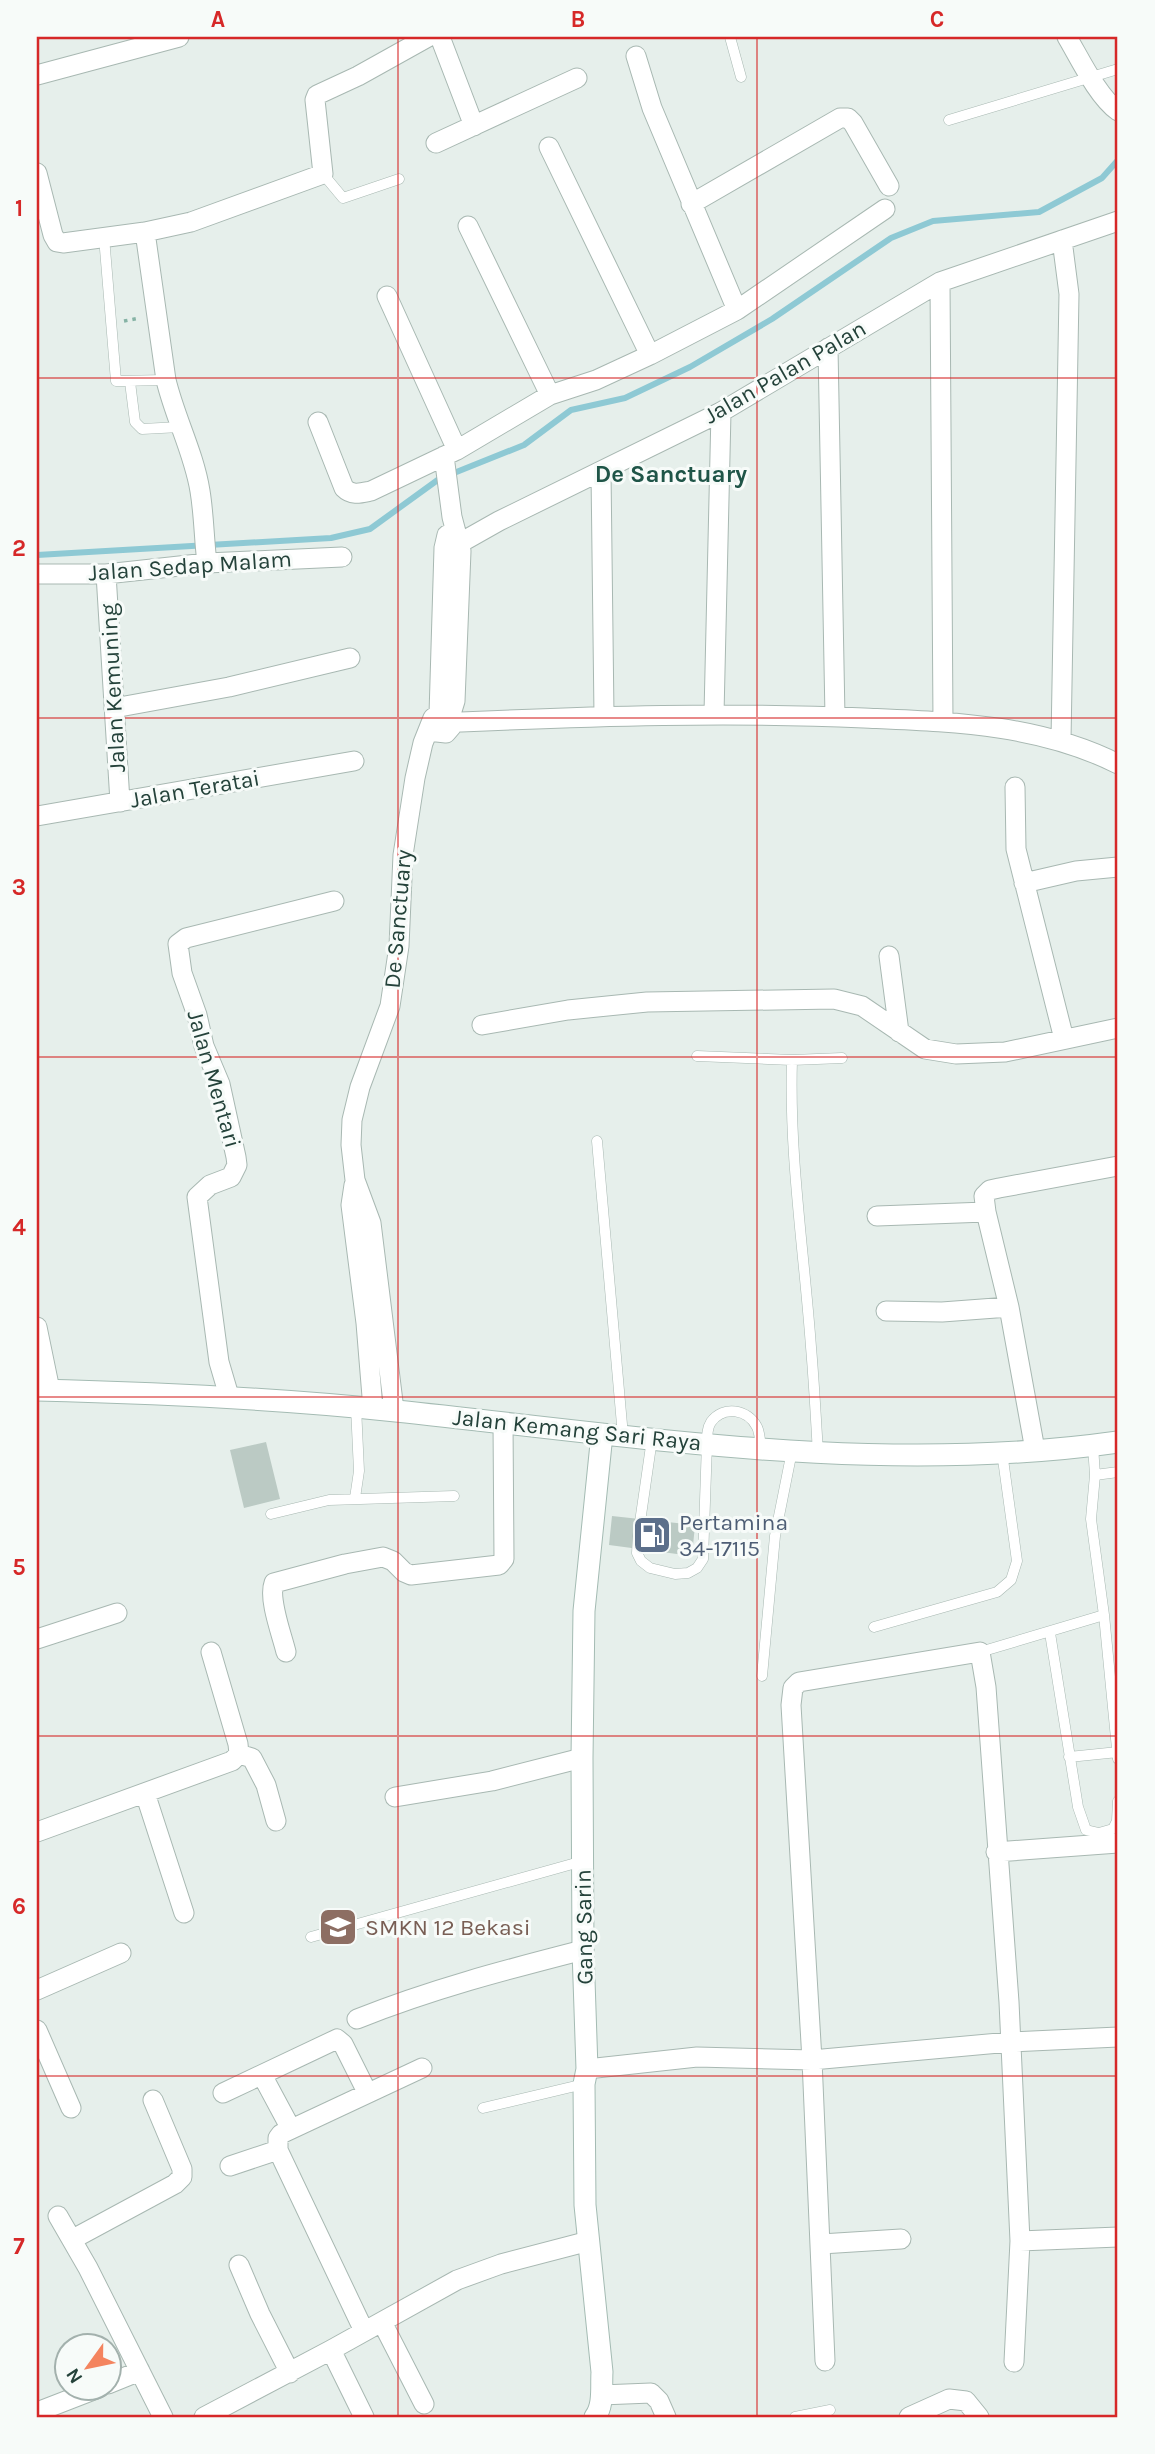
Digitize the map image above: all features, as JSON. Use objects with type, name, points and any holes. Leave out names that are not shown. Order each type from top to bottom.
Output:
[{"type":"main road","name":"Jalan Kemang Sari Raya","points":[[43,1390],[229,1396],[818,1454],[1002,1452],[1118,1442]]},
{"type":"main road","name":"Gang Sarin","points":[[599,2411],[599,2335],[585,2205],[582,1758],[584,1611],[602,1434]]},
{"type":"street","points":[[37,75],[179,37]]},
{"type":"street","points":[[37,173],[51,229],[57,242],[145,232],[191,222],[323,174],[315,100],[317,95],[358,76],[428,37]]},
{"type":"street","points":[[440,37],[474,126]]},
{"type":"street","points":[[1067,37],[1090,76],[1112,107],[1118,111]]},
{"type":"street","points":[[636,56],[652,108],[737,310]]},
{"type":"street","points":[[436,143],[577,78]]},
{"type":"street","points":[[691,204],[840,118],[848,118],[853,123],[889,186]]},
{"type":"street","points":[[549,147],[650,355]]},
{"type":"street","points":[[318,422],[342,486],[350,493],[372,491],[450,453],[550,395],[596,380],[737,310],[885,209]]},
{"type":"street","name":"Jalan Palan Palan","points":[[452,546],[721,412],[940,282],[1118,221]]},
{"type":"street","points":[[468,226],[550,395]]},
{"type":"street","points":[[145,232],[166,380],[200,491],[206,551]]},
{"type":"street","points":[[1061,740],[1069,293],[1062,240]]},
{"type":"street","points":[[940,282],[943,722]]},
{"type":"street","points":[[387,296],[450,453],[446,476],[451,508],[455,701],[447,722],[604,715],[714,714],[943,722],[984,725],[1061,740],[1118,764]]},
{"type":"street","points":[[828,348],[835,717]]},
{"type":"street","points":[[714,714],[721,412]]},
{"type":"street","points":[[601,472],[604,715]]},
{"type":"street","name":"Jalan Sedap Malam","points":[[37,574],[106,574],[206,551],[342,557]]},
{"type":"street","name":"Jalan Kemuning","points":[[106,574],[120,802]]},
{"type":"street","points":[[114,708],[229,687],[350,657]]},
{"type":"street","name":"De Sanctuary","points":[[374,1409],[370,1223],[355,1180],[351,1144],[352,1120],[360,1087],[390,1006],[399,946],[403,855],[423,743],[447,722]]},
{"type":"street","name":"Jalan Teratai","points":[[37,816],[354,761]]},
{"type":"street","points":[[1015,787],[1017,849],[1064,1039]]},
{"type":"street","points":[[1024,883],[1076,871],[1118,867]]},
{"type":"street","name":"Jalan Mentari","points":[[229,1396],[219,1362],[197,1197],[210,1185],[231,1177],[237,1165],[220,1084],[204,1046],[177,948],[186,938],[334,901]]},
{"type":"street","points":[[889,956],[899,1032]]},
{"type":"street","points":[[482,1025],[568,1010],[647,1002],[834,999],[862,1006],[925,1049],[956,1054],[1005,1052],[1118,1028]]},
{"type":"street","points":[[1035,1450],[1009,1307],[984,1196],[990,1190],[1118,1166]]},
{"type":"street","points":[[877,1216],[986,1212]]},
{"type":"street","points":[[886,1311],[942,1312],[1009,1307]]},
{"type":"street","points":[[37,1327],[43,1390]]},
{"type":"street","points":[[286,1652],[272,1588],[274,1583],[383,1557],[393,1561],[411,1576],[499,1565],[504,1559],[503,1423]]},
{"type":"street","points":[[37,1639],[117,1613]]},
{"type":"street","points":[[211,1652],[239,1754]]},
{"type":"street","points":[[825,2361],[812,2060],[791,1705],[793,1688],[799,1682],[980,1652],[986,1687],[1009,2002],[1020,2241],[1014,2362]]},
{"type":"street","points":[[37,1832],[212,1770],[232,1761],[239,1754]]},
{"type":"street","points":[[239,1754],[252,1758],[266,1785],[276,1821]]},
{"type":"street","points":[[395,1797],[492,1781],[582,1758]]},
{"type":"street","points":[[145,1793],[184,1913]]},
{"type":"street","points":[[996,1852],[1118,1843]]},
{"type":"street","points":[[357,2019],[468,1979],[583,1950]]},
{"type":"street","points":[[37,1990],[121,1953]]},
{"type":"street","points":[[37,2031],[71,2108]]},
{"type":"street","points":[[586,2076],[697,2057],[812,2060],[1010,2042],[1118,2037]]},
{"type":"street","points":[[223,2093],[337,2039],[344,2044],[367,2092]]},
{"type":"street","points":[[422,2068],[281,2134],[278,2138],[278,2150],[373,2327],[424,2404]]},
{"type":"street","points":[[262,2076],[291,2129]]},
{"type":"street","points":[[73,2239],[175,2184],[182,2177],[182,2169],[153,2101]]},
{"type":"street","points":[[230,2166],[278,2150]]},
{"type":"street","points":[[58,2216],[73,2239],[163,2417]]},
{"type":"street","points":[[1020,2241],[1118,2237]]},
{"type":"street","points":[[821,2244],[901,2239]]},
{"type":"street","points":[[204,2417],[290,2373],[457,2280],[501,2264],[589,2241]]},
{"type":"street","points":[[239,2265],[290,2373]]},
{"type":"street","points":[[331,2350],[364,2417]]},
{"type":"street","points":[[122,2378],[140,2371]]},
{"type":"street","points":[[599,2411],[651,2393],[659,2401],[666,2417]]},
{"type":"street","points":[[909,2417],[949,2399],[966,2401],[979,2417]]},
{"type":"street","points":[[37,2412],[63,2402]]},
{"type":"lane","points":[[730,37],[741,77]]},
{"type":"lane","points":[[949,121],[1118,69]]},
{"type":"lane","points":[[323,174],[343,198],[399,179]]},
{"type":"lane","points":[[104,237],[115,379],[118,383],[166,380]]},
{"type":"lane","points":[[131,382],[135,422],[138,427],[180,427]]},
{"type":"lane","points":[[696,1056],[792,1060],[842,1058]]},
{"type":"lane","points":[[792,1060],[791,1118],[818,1454]]},
{"type":"lane","points":[[597,1141],[623,1436]]},
{"type":"lane","points":[[355,1498],[374,1409]]},
{"type":"lane","points":[[652,1438],[637,1553],[641,1561],[650,1568],[675,1574],[688,1573],[697,1568],[704,1559],[706,1443],[707,1430],[712,1420],[723,1412],[736,1411],[748,1415],[758,1428],[761,1448]]},
{"type":"lane","points":[[1093,1446],[1095,1475],[1091,1519],[1104,1615],[1118,1759]]},
{"type":"lane","points":[[762,1676],[775,1536],[792,1451]]},
{"type":"lane","points":[[874,1627],[997,1591],[1011,1580],[1017,1561],[1002,1452]]},
{"type":"lane","points":[[1095,1475],[1118,1472]]},
{"type":"lane","points":[[271,1514],[329,1500],[454,1496]]},
{"type":"lane","points":[[980,1652],[1104,1615]]},
{"type":"lane","points":[[1050,1633],[1077,1807],[1086,1830],[1099,1833],[1113,1829],[1117,1821],[1118,1801]]},
{"type":"lane","points":[[1069,1757],[1118,1752]]},
{"type":"lane","points":[[311,1937],[583,1861]]},
{"type":"lane","points":[[482,2108],[586,2076]]},
{"type":"lane","points":[[795,2417],[830,2410]]},
{"type":"path","points":[[112,323],[156,316]]},
{"type":"building","points":[[266,1442],[280,1499],[244,1508],[230,1450]]},
{"type":"building","name":"Pertamina 34-17115","points":[[612,1516],[695,1525],[692,1556],[609,1545]]},
{"type":"waterway","points":[[37,555],[331,538],[370,529],[439,479],[524,445],[571,410],[625,398],[690,367],[772,319],[891,238],[933,221],[1039,212],[1102,178],[1118,160]]},
{"type":"place","name":"Pertamina 34-17115","points":[[652,1535]]},
{"type":"place","name":"SMKN 12 Bekasi","points":[[338,1927]]},
{"type":"district","name":"De Sanctuary","points":[[671,474]]}]
